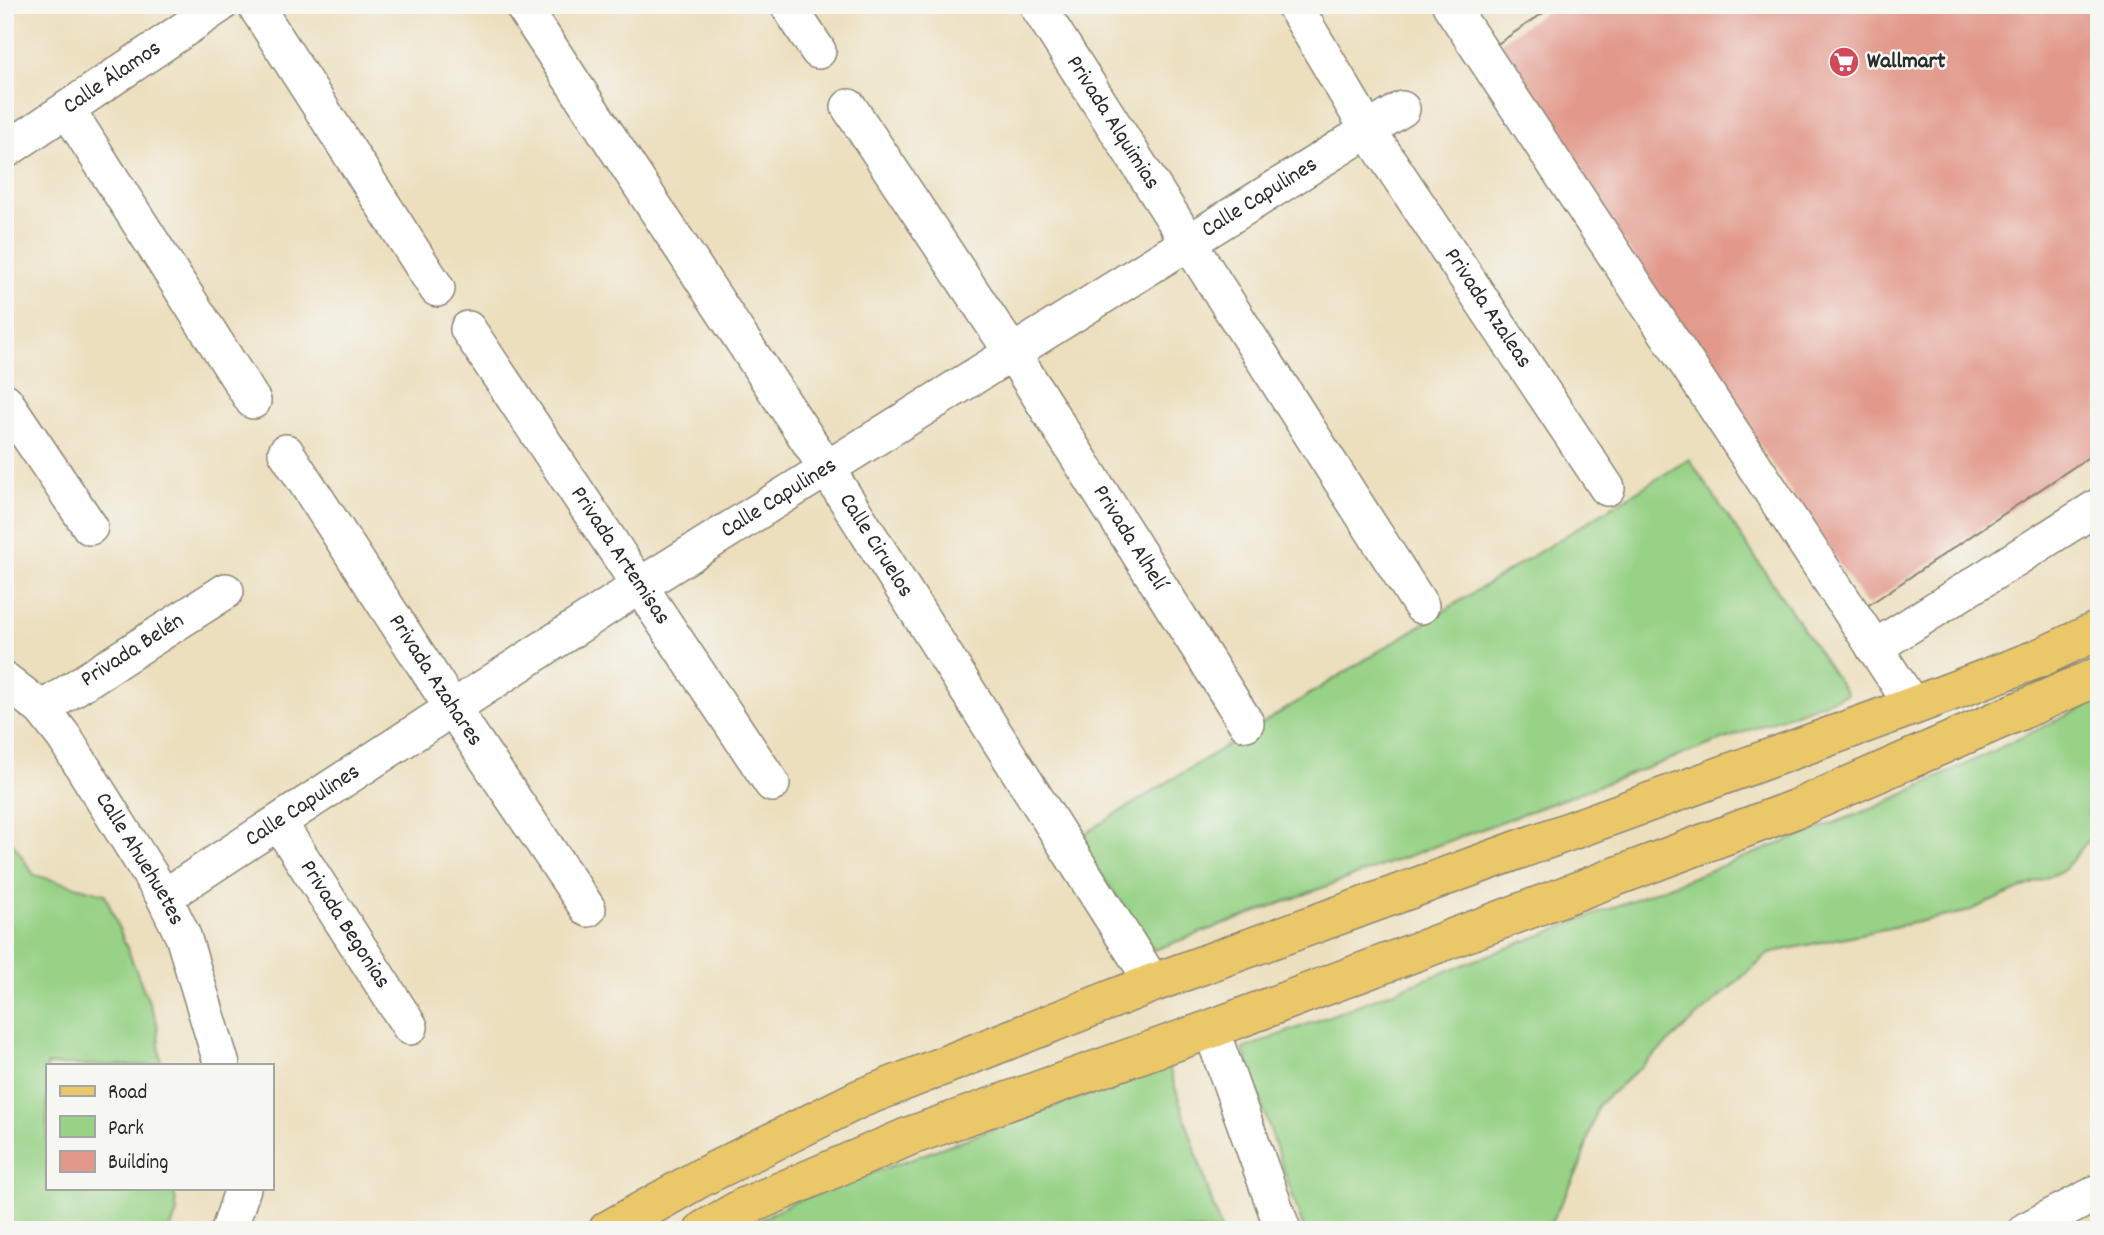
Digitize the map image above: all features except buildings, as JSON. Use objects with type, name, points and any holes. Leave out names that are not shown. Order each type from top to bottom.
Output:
[{"type":"main road","points":[[608,1230],[704,1176],[859,1099],[1153,983],[1913,706],[2037,659],[2099,630]]},
{"type":"main road","points":[[704,1230],[744,1207],[910,1136],[1211,1029],[1798,808],[2099,676]]},
{"type":"street","name":"Calle Álamos","points":[[5,151],[220,5]]},
{"type":"street","points":[[255,5],[438,289]]},
{"type":"street","name":"Calle Ciruelos","points":[[522,5],[827,469],[1153,983]]},
{"type":"street","points":[[788,5],[818,51]]},
{"type":"street","name":"Privada Alquimias","points":[[1037,5],[1421,606]]},
{"type":"street","name":"Privada Azaleas","points":[[1294,5],[1368,130],[1607,488]]},
{"type":"street","points":[[1450,5],[1913,706]]},
{"type":"street","name":"Privada Alhelí","points":[[849,107],[1013,354],[1246,723]]},
{"type":"street","name":"Calle Capulines","points":[[164,897],[639,586],[1402,108]]},
{"type":"street","points":[[67,109],[253,401]]},
{"type":"street","name":"Privada Artemisas","points":[[468,329],[772,784]]},
{"type":"street","points":[[5,401],[90,527]]},
{"type":"street","name":"Privada Azahares","points":[[286,452],[453,709],[588,909]]},
{"type":"street","points":[[1874,648],[2099,506]]},
{"type":"street","name":"Privada Belén","points":[[42,709],[226,591]]},
{"type":"street","name":"Calle Ahuehuetes","points":[[5,680],[42,709],[64,737],[164,897],[183,936],[222,1064]]},
{"type":"street","name":"Privada Begonias","points":[[279,822],[410,1027]]},
{"type":"street","points":[[1211,1029],[1283,1230]]},
{"type":"street","points":[[229,1230],[243,1190]]},
{"type":"street","points":[[241,1230],[244,1190]]},
{"type":"street","points":[[2026,1230],[2099,1192]]},
{"type":"green space","points":[[1689,459],[1847,694],[1154,950],[1076,839]]},
{"type":"green space","points":[[2099,700],[2099,827],[2064,870],[1966,912],[1769,953],[1598,1105],[1579,1169],[1547,1230],[1304,1230],[1243,1049],[1881,805]]},
{"type":"green space","points":[[5,831],[34,875],[105,894],[157,1022],[161,1064],[46,1064],[46,1190],[174,1190],[177,1213],[170,1230],[5,1230]]},
{"type":"green space","points":[[1168,1065],[1221,1230],[741,1230],[793,1202]]},
{"type":"place","name":"Wallmart","points":[[1844,62]]}]
